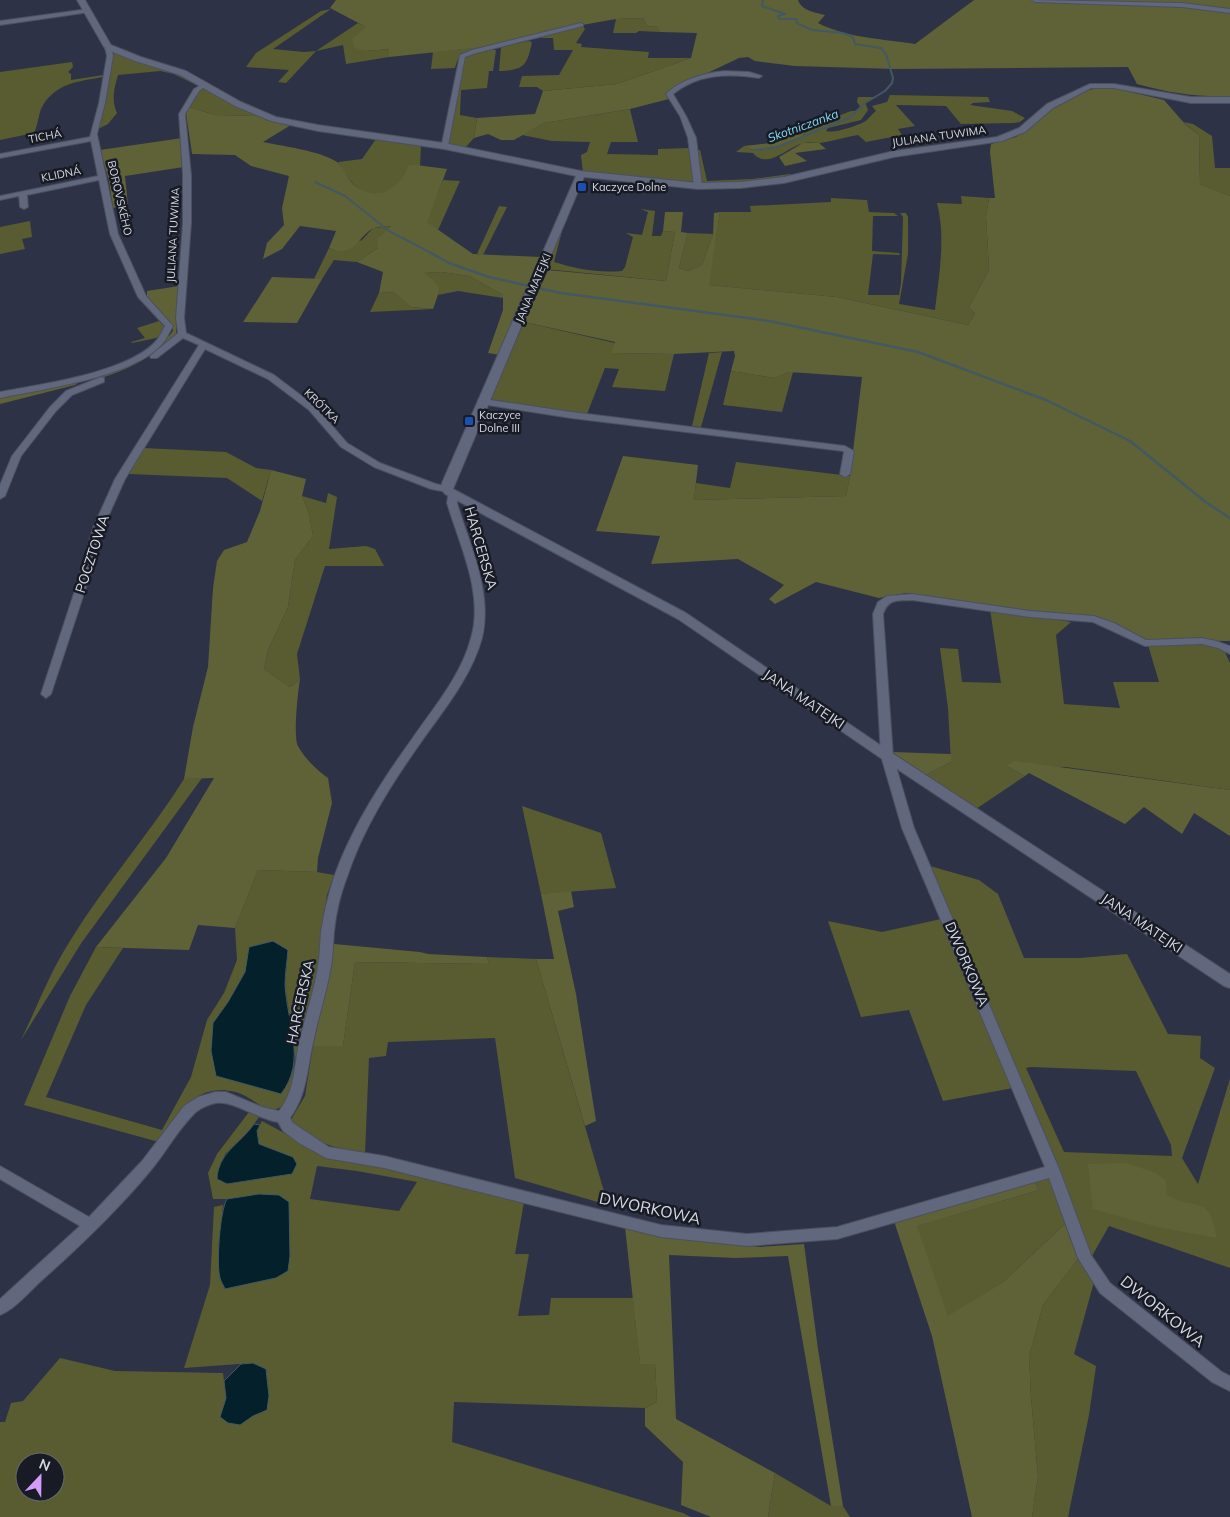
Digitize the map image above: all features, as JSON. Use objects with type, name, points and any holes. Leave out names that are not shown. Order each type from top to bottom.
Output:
[{"type":"street","points":[[81,0],[109,50]]},
{"type":"street","points":[[1035,0],[1182,5],[1230,11]]},
{"type":"street","points":[[0,23],[88,11]]},
{"type":"street","points":[[444,146],[462,56],[474,51],[581,25]]},
{"type":"street","name":"JULIANA TUWIMA","points":[[109,50],[130,54],[138,59],[183,74],[238,104],[274,119],[318,128],[444,146],[581,174],[698,186],[741,185],[784,180],[894,154],[999,139],[1022,130],[1050,106],[1090,86],[1114,86],[1191,100],[1230,100]]},
{"type":"street","name":"BOROVSKÉHO","points":[[0,395],[98,374],[124,365],[145,355],[167,333],[169,326],[142,297],[114,234],[93,134],[102,103],[109,50]]},
{"type":"street","points":[[698,186],[692,138],[683,116],[669,94],[676,88],[710,73],[736,72],[760,76]]},
{"type":"street","name":"JULIANA TUWIMA","points":[[182,334],[180,318],[187,223],[187,175],[182,114],[196,90],[204,85]]},
{"type":"street","name":"TICHÁ","points":[[0,156],[94,138]]},
{"type":"street","name":"JANA MATEJKI","points":[[581,174],[484,402],[450,492],[682,616],[887,756],[1230,982]]},
{"type":"street","name":"KLIDNÁ","points":[[0,198],[103,177]]},
{"type":"street","points":[[23,193],[24,207]]},
{"type":"street","points":[[0,496],[17,456],[53,409],[70,393],[133,368],[162,350],[182,334]]},
{"type":"street","name":"KRÓTKA","points":[[182,334],[271,377],[312,408],[344,445],[377,465],[450,492]]},
{"type":"street","name":"POCZTOWA","points":[[46,694],[98,528],[120,479],[204,344]]},
{"type":"street","points":[[484,402],[845,449],[849,451],[845,474]]},
{"type":"street","name":"HARCERSKA","points":[[282,1117],[292,1106],[299,1089],[306,1044],[325,968],[332,900],[347,860],[376,801],[455,683],[470,653],[480,622],[482,608],[480,594],[450,492]]},
{"type":"street","name":"DWORKOWA","points":[[1230,651],[1218,643],[1145,643],[1094,619],[1030,614],[912,597],[892,598],[882,604],[878,614],[887,756],[908,828],[1053,1171],[1085,1258],[1105,1288],[1217,1377],[1230,1384]]},
{"type":"street","points":[[0,1308],[48,1268],[91,1225],[142,1172],[190,1110],[199,1102],[211,1097],[232,1098],[271,1116],[282,1117]]},
{"type":"street","name":"DWORKOWA","points":[[282,1117],[288,1127],[326,1152],[384,1162],[661,1231],[747,1240],[837,1233],[1053,1171]]},
{"type":"street","points":[[0,1172],[91,1225]]},
{"type":"green space","points":[[336,0],[798,0],[805,9],[825,15],[818,23],[829,28],[866,37],[915,44],[974,0],[1230,0],[1230,96],[1183,94],[1137,84],[1128,67],[895,69],[795,66],[755,61],[748,57],[739,58],[666,93],[669,99],[630,109],[544,123],[514,140],[501,140],[488,134],[474,138],[477,118],[535,114],[543,91],[617,84],[691,58],[697,33],[660,32],[658,27],[647,26],[643,18],[616,19],[554,30],[528,39],[494,46],[389,57],[389,49],[366,51],[355,48],[352,39],[366,27],[330,8]]},
{"type":"green space","points":[[331,9],[273,49],[304,52],[316,51],[286,83],[278,82],[289,70],[246,67],[256,53],[321,11]]},
{"type":"green space","points":[[643,18],[647,26],[659,27],[660,32],[613,33],[616,19]]},
{"type":"green space","points":[[358,23],[367,27],[366,51],[389,49],[389,57],[346,64],[343,45],[316,51]]},
{"type":"green space","points":[[576,26],[583,26],[585,29],[576,43],[582,44],[581,47],[649,52],[648,58],[691,58],[617,84],[543,91],[537,87],[519,87],[522,76],[559,75],[573,50],[554,50],[553,38],[540,38]]},
{"type":"green space","points":[[528,41],[532,42],[528,57],[523,65],[519,68],[499,71],[501,47]]},
{"type":"green space","points":[[483,47],[464,53],[459,58],[455,68],[431,69],[433,52]]},
{"type":"green space","points":[[486,49],[496,50],[493,71],[489,71],[487,88],[461,90],[460,115],[477,118],[474,138],[465,148],[448,144],[464,58]]},
{"type":"green space","points":[[114,51],[169,69],[198,86],[174,74],[160,71],[118,75],[114,90],[117,113],[108,124],[98,129],[104,109]]},
{"type":"green space","points":[[72,62],[73,67],[68,72],[71,74],[71,80],[103,75],[104,66],[103,77],[69,84],[61,88],[47,99],[42,107],[34,133],[0,140],[0,72]]},
{"type":"green space","points":[[204,88],[231,104],[258,116],[215,115],[189,107],[199,90]]},
{"type":"green space","points":[[1098,88],[1114,88],[1164,100],[1185,124],[1199,135],[1200,184],[1230,196],[1230,641],[1145,640],[1094,616],[1031,611],[906,593],[879,598],[816,582],[775,604],[769,599],[784,585],[738,559],[651,564],[660,536],[596,531],[623,456],[698,465],[694,500],[846,496],[862,377],[789,372],[775,378],[731,371],[735,356],[734,351],[674,354],[611,353],[615,342],[524,322],[548,270],[666,281],[675,232],[663,231],[665,212],[683,212],[681,232],[688,233],[679,268],[688,271],[702,265],[713,234],[714,213],[720,212],[709,285],[837,297],[968,325],[975,314],[969,307],[989,270],[986,216],[989,198],[995,198],[990,152],[991,144],[1016,137],[1062,102],[1084,91]]},
{"type":"green space","points":[[890,95],[988,97],[990,102],[973,103],[970,105],[1012,111],[1025,118],[1020,122],[1014,123],[961,124],[946,106],[896,105],[915,126],[898,129],[902,135],[866,142],[858,135],[820,143],[805,143],[779,156],[765,159],[759,158],[753,153],[736,152],[744,146],[751,149],[766,150],[781,146],[802,137],[804,134],[799,131],[861,108],[857,102],[858,97],[876,97],[865,102],[868,110],[861,120],[828,128],[826,131],[840,130],[864,122],[876,111],[872,106],[887,102]]},
{"type":"green space","points":[[189,107],[215,115],[258,116],[291,125],[263,142],[301,149],[330,158],[339,164],[353,184],[361,190],[370,193],[386,191],[394,187],[405,173],[409,164],[447,169],[427,222],[473,254],[541,257],[500,355],[488,353],[503,310],[503,295],[469,276],[441,272],[424,273],[440,289],[433,309],[411,307],[393,292],[379,293],[383,272],[357,262],[378,248],[378,237],[392,226],[372,229],[354,246],[344,251],[329,248],[336,231],[300,226],[282,249],[263,259],[267,243],[284,225],[282,208],[289,176],[251,166],[235,155],[192,154],[186,113]]},
{"type":"green space","points":[[630,109],[638,142],[611,142],[607,154],[658,155],[658,149],[691,148],[696,182],[583,173],[581,155],[587,152],[590,142],[552,141],[522,135],[544,123]]},
{"type":"green space","points":[[1183,122],[1193,124],[1212,136],[1215,168],[1230,168],[1230,196],[1200,184],[1199,135]]},
{"type":"green space","points":[[799,131],[804,134],[802,137],[781,146],[759,150],[744,146],[771,143]]},
{"type":"green space","points":[[182,138],[184,167],[125,176],[128,205],[113,208],[109,181],[100,150]]},
{"type":"green space","points":[[376,139],[421,144],[420,166],[409,164],[407,175],[394,188],[381,193],[369,194],[356,187],[338,162],[362,159]]},
{"type":"green space","points":[[803,143],[819,143],[826,149],[795,153],[807,161],[785,166],[779,157]]},
{"type":"green space","points":[[697,150],[700,150],[707,181],[752,179],[790,174],[794,176],[759,181],[704,184],[701,183]]},
{"type":"green space","points":[[443,180],[460,181],[438,230],[426,222]]},
{"type":"green space","points":[[961,196],[989,198],[986,216],[989,270],[969,307],[975,314],[968,325],[837,297],[708,285],[720,212],[751,212],[750,206],[831,202],[831,198],[867,200],[869,212],[894,213],[898,216],[873,216],[872,251],[899,253],[900,255],[873,254],[868,295],[899,295],[903,217],[900,213],[906,213],[908,217],[908,254],[899,304],[935,310],[941,243],[940,216],[937,203],[962,204]]},
{"type":"green space","points":[[499,206],[507,207],[483,255],[477,254]]},
{"type":"green space","points":[[640,209],[655,211],[652,236],[661,236],[663,231],[675,232],[666,281],[545,269],[563,227],[554,262],[587,270],[622,271],[625,267],[633,237],[626,233],[642,235],[648,212]]},
{"type":"green space","points":[[30,221],[32,237],[22,239],[25,249],[0,254],[0,227]]},
{"type":"green space","points":[[393,226],[378,237],[378,248],[357,262],[334,260],[322,279],[314,279],[329,248],[336,250],[362,240],[373,228]]},
{"type":"green space","points":[[688,233],[713,234],[702,265],[688,271],[679,268]]},
{"type":"green space","points":[[441,272],[469,276],[503,295],[503,298],[458,291],[438,295],[440,289],[423,273]]},
{"type":"green space","points":[[272,277],[322,279],[297,323],[243,322]]},
{"type":"green space","points":[[179,286],[176,335],[157,351],[138,363],[94,380],[98,376],[148,353],[165,340],[173,331],[172,325],[147,297],[147,291]]},
{"type":"green space","points":[[393,292],[411,307],[433,309],[370,312],[379,293]]},
{"type":"green space","points":[[159,321],[167,330],[161,337],[131,342],[145,338],[137,328]]},
{"type":"green space","points":[[524,322],[615,343],[612,353],[674,354],[665,391],[612,387],[619,369],[605,368],[587,414],[496,402],[491,399]]},
{"type":"green space","points":[[722,352],[701,427],[692,426],[709,353]]},
{"type":"green space","points":[[731,371],[775,378],[793,372],[782,412],[723,405]]},
{"type":"green space","points":[[83,379],[75,385],[0,404],[0,397]]},
{"type":"green space","points":[[144,448],[226,452],[256,468],[271,470],[262,501],[227,478],[129,474]]},
{"type":"green space","points":[[736,462],[850,476],[846,496],[694,500],[696,483],[730,488]]},
{"type":"green space","points":[[271,470],[306,479],[302,496],[309,513],[313,536],[295,560],[288,607],[268,650],[264,669],[290,687],[300,679],[296,714],[298,746],[308,760],[328,778],[332,803],[318,858],[317,872],[258,870],[235,928],[198,925],[189,950],[96,947],[166,858],[214,778],[184,779],[193,727],[208,667],[213,588],[217,561],[224,550],[247,542],[260,511]]},
{"type":"green space","points":[[328,493],[337,497],[329,549],[366,546],[375,549],[384,566],[325,566],[297,654],[300,679],[290,687],[264,669],[268,650],[288,607],[295,560],[313,536],[309,513],[302,496],[326,503]]},
{"type":"green space","points":[[990,609],[1071,622],[1056,635],[1064,704],[1120,708],[1113,682],[1159,682],[1148,645],[1212,645],[1223,648],[1230,663],[1230,790],[1066,767],[1006,766],[1025,776],[976,809],[926,775],[951,762],[948,708],[940,648],[958,649],[962,682],[1001,683]]},
{"type":"green space","points":[[892,752],[951,754],[951,762],[926,775]]},
{"type":"green space","points":[[1015,761],[1230,790],[1230,836],[1194,813],[1182,834],[1144,807],[1125,824],[1029,773],[1025,776],[1006,766]]},
{"type":"green space","points":[[202,778],[82,942],[21,1040],[56,965],[83,920],[184,779]]},
{"type":"green space","points":[[522,806],[601,833],[616,888],[541,894]]},
{"type":"green space","points":[[930,866],[979,880],[998,894],[1024,958],[1080,958],[1127,954],[1168,1034],[1201,1036],[1200,1058],[1215,1068],[1182,1158],[1198,1184],[1230,1079],[1230,1268],[1109,1226],[1088,1263],[1063,1178]],"holes":[[[1026,1068],[1136,1071],[1171,1145],[1172,1156],[1064,1152]]]},
{"type":"green space","points":[[258,870],[317,872],[334,875],[327,895],[322,926],[319,969],[296,1063],[294,1090],[282,1107],[270,1111],[236,1092],[221,1090],[209,1092],[198,1096],[181,1111],[159,1142],[24,1105],[70,996],[96,947],[123,948],[86,1005],[46,1097],[162,1130],[191,1077],[207,1020],[224,993],[237,960],[235,928]],"holes":[[[288,950],[285,984],[296,1063],[281,1094],[216,1076],[213,1023],[228,1002],[245,972]]]},
{"type":"green space","points":[[571,891],[574,907],[558,911],[576,994],[596,1121],[585,1126],[536,959],[554,959],[541,894]]},
{"type":"green space","points":[[941,919],[1013,1088],[943,1101],[909,1010],[861,1017],[828,921],[882,932]]},
{"type":"green space","points":[[334,944],[428,954],[487,957],[489,964],[355,962],[343,1046],[313,1046]]},
{"type":"green space","points":[[487,957],[536,959],[608,1205],[515,1178],[495,1038],[388,1042],[386,1056],[369,1058],[365,1154],[325,1144],[298,1130],[289,1123],[305,1096],[313,1046],[343,1046],[355,962],[489,964]]},
{"type":"green space","points":[[249,1112],[259,1117],[249,1131],[225,1154],[217,1179],[227,1184],[292,1174],[293,1157],[259,1144],[257,1131],[262,1121],[319,1152],[388,1167],[524,1202],[515,1254],[529,1254],[518,1316],[549,1315],[551,1298],[633,1298],[640,1363],[655,1363],[657,1402],[645,1408],[454,1402],[452,1442],[691,1517],[0,1517],[0,1422],[5,1422],[11,1403],[23,1401],[60,1358],[115,1371],[223,1373],[226,1398],[240,1425],[253,1416],[267,1410],[253,1363],[184,1368],[210,1285],[214,1207],[223,1205],[219,1247],[259,1194],[227,1199],[213,1199],[208,1173],[217,1154]],"holes":[[[317,1166],[417,1182],[399,1211],[310,1199]]]},
{"type":"green space","points":[[1126,1163],[1156,1173],[1166,1181],[1167,1195],[1205,1209],[1210,1214],[1217,1238],[1158,1227],[1093,1209],[1088,1164]]},
{"type":"green space","points":[[1049,1178],[1065,1224],[1003,1282],[948,1317],[916,1226],[1039,1190],[1034,1181]]},
{"type":"green space","points":[[1034,1181],[1039,1190],[917,1226],[948,1316],[1003,1282],[1065,1224],[1078,1259],[1043,1305],[1029,1357],[1038,1476],[1032,1517],[972,1517],[932,1336],[894,1221]]},
{"type":"green space","points":[[625,1227],[669,1237],[760,1247],[804,1244],[818,1349],[843,1506],[831,1506],[788,1256],[735,1258],[669,1255],[676,1419],[775,1473],[768,1517],[711,1517],[681,1505],[683,1462],[645,1426],[645,1408],[657,1402],[655,1364],[640,1364]]},
{"type":"green space","points":[[1078,1259],[1094,1282],[1074,1354],[1096,1366],[1089,1415],[1068,1517],[1032,1517],[1038,1476],[1029,1357],[1043,1305]]},
{"type":"green space","points":[[775,1473],[831,1506],[843,1506],[850,1517],[768,1517]]},
{"type":"water","points":[[273,941],[288,950],[285,985],[294,1041],[293,1068],[289,1081],[281,1094],[216,1076],[211,1051],[213,1023],[228,1002],[245,972],[249,947]]},
{"type":"water","points":[[254,1124],[260,1125],[257,1131],[259,1144],[293,1157],[297,1164],[292,1174],[227,1184],[217,1179],[218,1170],[225,1155]]},
{"type":"water","points":[[259,1194],[279,1195],[289,1202],[290,1256],[288,1271],[276,1278],[225,1289],[220,1278],[218,1261],[222,1214],[227,1199]]},
{"type":"water","points":[[253,1363],[266,1369],[269,1396],[267,1410],[253,1416],[240,1425],[228,1423],[220,1417],[226,1398],[224,1381],[241,1364]]},
{"type":"waterway","name":"Skotniczanka","points":[[754,150],[777,147],[849,118],[865,103],[885,91],[892,83],[893,78],[886,54],[881,48],[855,44],[853,37],[843,33],[812,30],[797,23],[796,19],[779,19],[778,16],[785,14],[762,6],[763,0]]},
{"type":"waterway","points":[[315,182],[345,196],[389,231],[433,254]]},
{"type":"waterway","points":[[431,253],[449,263],[489,277],[561,293],[769,321],[918,352],[1046,400],[1130,441],[1207,503],[1230,518]]},
{"type":"place","name":"Kaczyce Dolne","points":[[582,187]]},
{"type":"place","name":"Kaczyce Dolne III","points":[[469,421]]}]
